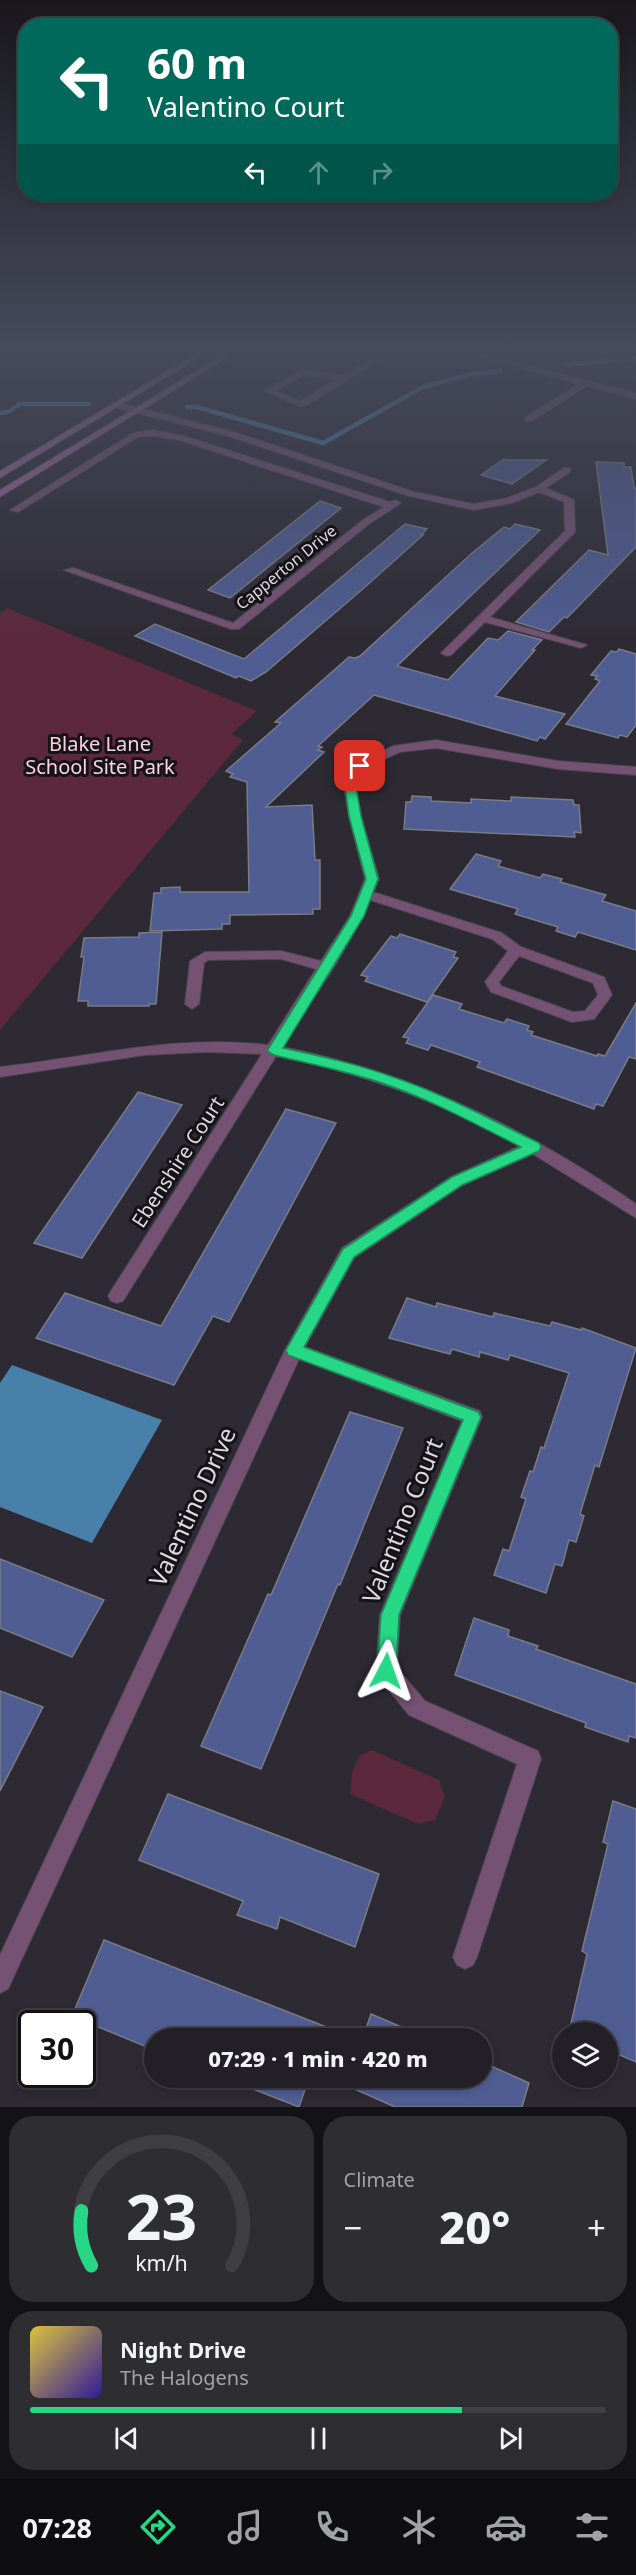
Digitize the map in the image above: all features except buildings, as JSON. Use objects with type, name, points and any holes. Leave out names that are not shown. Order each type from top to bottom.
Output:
[{"type":"main road","points":[[0,475],[48,446]]},
{"type":"main road","points":[[0,494],[78,446]]},
{"type":"street","points":[[15,510],[114,446]]},
{"type":"street","points":[[207,446],[392,506]]},
{"type":"street","points":[[268,446],[412,494],[474,507],[509,501],[539,489],[567,471]]},
{"type":"street","points":[[447,653],[570,532],[569,500],[539,489]]},
{"type":"street","name":"Capperton Drive","points":[[69,570],[235,627],[366,522],[412,494]]},
{"type":"street","points":[[482,618],[581,645]]},
{"type":"street","name":"Ebenshire Court","points":[[117,1296],[274,1051],[357,916],[372,879],[355,816],[350,786],[360,766],[397,749],[436,744],[558,765],[636,771]]},
{"type":"street","points":[[366,894],[497,936],[516,950],[599,980],[605,995],[589,1016],[572,1017],[496,989],[492,982],[516,950]]},
{"type":"street","points":[[192,1004],[197,962],[205,956],[281,955],[327,967]]},
{"type":"street","points":[[0,1072],[27,1070],[126,1050],[169,1048],[274,1051],[389,1080],[437,1099],[534,1147],[601,1187],[636,1212]]},
{"type":"street","name":"Valentino Drive","points":[[0,1981],[294,1350],[348,1253],[457,1181],[534,1147]]},
{"type":"street","name":"Valentino Court","points":[[294,1350],[472,1417],[390,1615],[386,1671],[417,1708],[530,1759],[465,1957]]},
{"type":"green space","name":"Blake Lane School Site Park","points":[[7,608],[257,711],[231,734],[243,740],[0,1030],[0,613]]},
{"type":"green space","points":[[372,1750],[439,1780],[445,1797],[435,1820],[418,1824],[350,1794],[352,1772],[359,1756]]},
{"type":"water","points":[[12,1365],[162,1420],[92,1543],[0,1507],[0,1383]]},
{"type":"route","points":[[360,766],[350,786],[355,816],[372,879],[357,916],[274,1051],[389,1080],[500,1128],[534,1147],[457,1181],[348,1253],[294,1350],[472,1417],[390,1615],[386,1671]]}]
